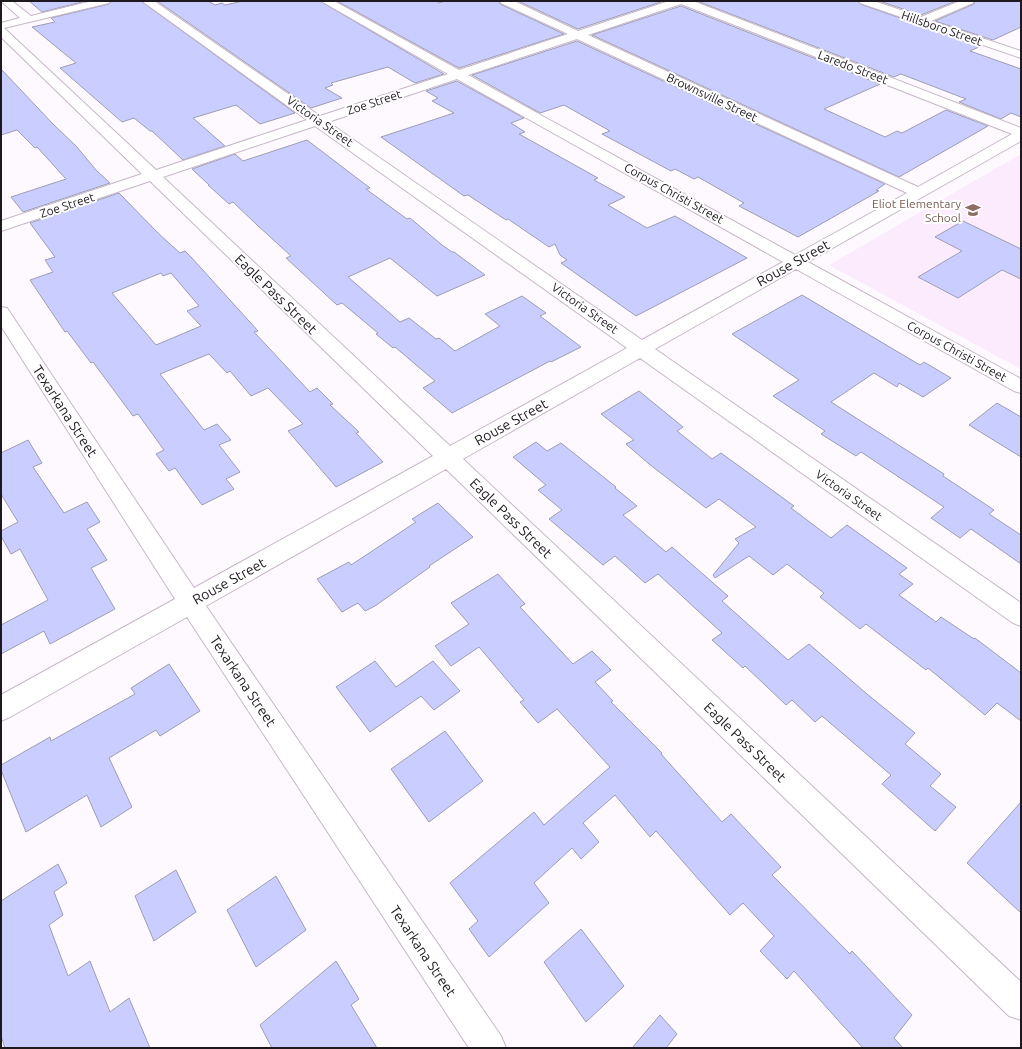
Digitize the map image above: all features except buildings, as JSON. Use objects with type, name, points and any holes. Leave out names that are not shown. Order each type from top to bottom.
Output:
[{"type":"street","points":[[6,1],[28,19]]},
{"type":"street","points":[[1,26],[105,1]]},
{"type":"street","name":"Victoria Street","points":[[147,1],[1021,616]]},
{"type":"street","name":"Corpus Christi Street","points":[[326,1],[797,261],[1021,387]]},
{"type":"street","name":"Brownsville Street","points":[[505,1],[919,193]]},
{"type":"street","name":"Zoe Street","points":[[1,226],[679,1]]},
{"type":"street","name":"Laredo Street","points":[[684,1],[1021,134]]},
{"type":"street","name":"Hillsboro Street","points":[[864,1],[1021,55]]},
{"type":"street","points":[[921,21],[969,1]]},
{"type":"street","name":"Eagle Pass Street","points":[[1,31],[1021,1004]]},
{"type":"street","name":"Rouse Street","points":[[1,709],[919,193],[1021,134]]},
{"type":"street","name":"Texarkana Street","points":[[1,312],[190,602],[489,1048]]},
{"type":"shaded area","name":"Eliot Elementary School","points":[[1021,154],[1021,369],[829,265]]},
{"type":"place","name":"Eliot Elementary School","points":[[973,210]]}]
